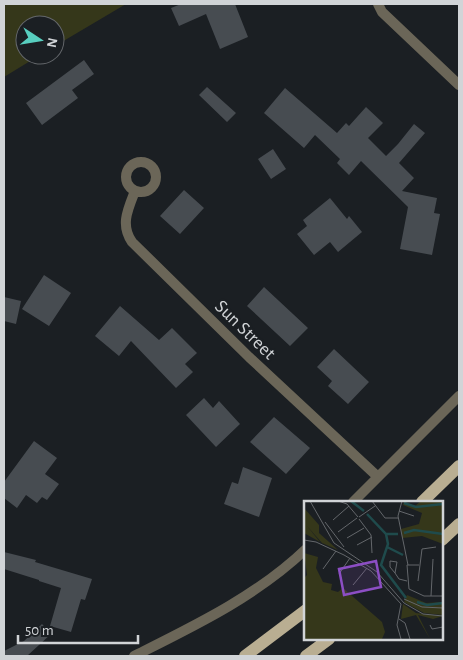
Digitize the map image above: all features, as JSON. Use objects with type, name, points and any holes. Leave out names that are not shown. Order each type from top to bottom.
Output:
[{"type":"main road","points":[[423,501],[459,466]]},
{"type":"main road","points":[[443,539],[459,524]]},
{"type":"main road","points":[[245,656],[304,612]]},
{"type":"main road","points":[[306,656],[327,640]]},
{"type":"street","points":[[378,4],[382,12],[459,86]]},
{"type":"street","name":"Sun Street","points":[[135,191],[125,225],[126,234],[132,242],[249,357],[378,477]]},
{"type":"street","points":[[354,501],[459,396]]},
{"type":"street","points":[[134,656],[174,636],[261,586],[304,551]]},
{"type":"green space","points":[[4,4],[126,4],[65,40],[65,15],[15,15],[15,65],[24,65],[4,77]]},
{"type":"building","points":[[181,4],[235,4],[248,37],[220,49],[206,14],[179,26],[171,8]]},
{"type":"building","points":[[84,60],[94,74],[72,90],[78,98],[42,125],[26,103]]},
{"type":"building","points":[[207,87],[236,113],[227,122],[199,95]]},
{"type":"building","points":[[285,88],[337,133],[346,123],[349,126],[366,107],[383,123],[368,138],[386,156],[414,124],[425,133],[399,163],[414,178],[402,191],[437,198],[434,213],[440,214],[432,255],[400,249],[408,207],[361,161],[349,175],[337,163],[340,159],[315,135],[304,148],[264,113]]},
{"type":"building","points":[[273,149],[286,169],[271,179],[258,159]]},
{"type":"building","points":[[184,190],[204,208],[180,234],[160,216]]},
{"type":"building","points":[[330,198],[347,219],[349,216],[362,232],[338,252],[330,242],[314,255],[297,234],[307,226],[303,220]]},
{"type":"building","points":[[44,275],[71,293],[49,326],[22,309]]},
{"type":"building","points":[[264,287],[308,328],[290,346],[247,306]]},
{"type":"building","points":[[4,297],[21,301],[16,324],[4,321]]},
{"type":"building","points":[[120,306],[159,340],[172,328],[197,353],[185,364],[193,372],[176,388],[131,341],[119,356],[95,336]]},
{"type":"building","points":[[334,349],[369,382],[348,404],[328,386],[332,381],[317,367]]},
{"type":"building","points":[[204,398],[213,408],[219,401],[240,424],[216,447],[186,415]]},
{"type":"building","points":[[274,417],[310,448],[286,474],[250,442]]},
{"type":"building","points":[[34,441],[57,458],[45,474],[59,484],[47,500],[42,497],[37,503],[26,495],[17,508],[4,498],[4,482]]},
{"type":"building","points":[[243,467],[272,478],[259,517],[224,504],[232,482],[238,484]]},
{"type":"building","points":[[4,552],[36,560],[35,562],[92,579],[85,600],[81,599],[71,632],[50,626],[61,588],[4,569]]},
{"type":"building","points":[[42,624],[51,634],[27,656],[4,656],[4,651],[24,641]]}]
